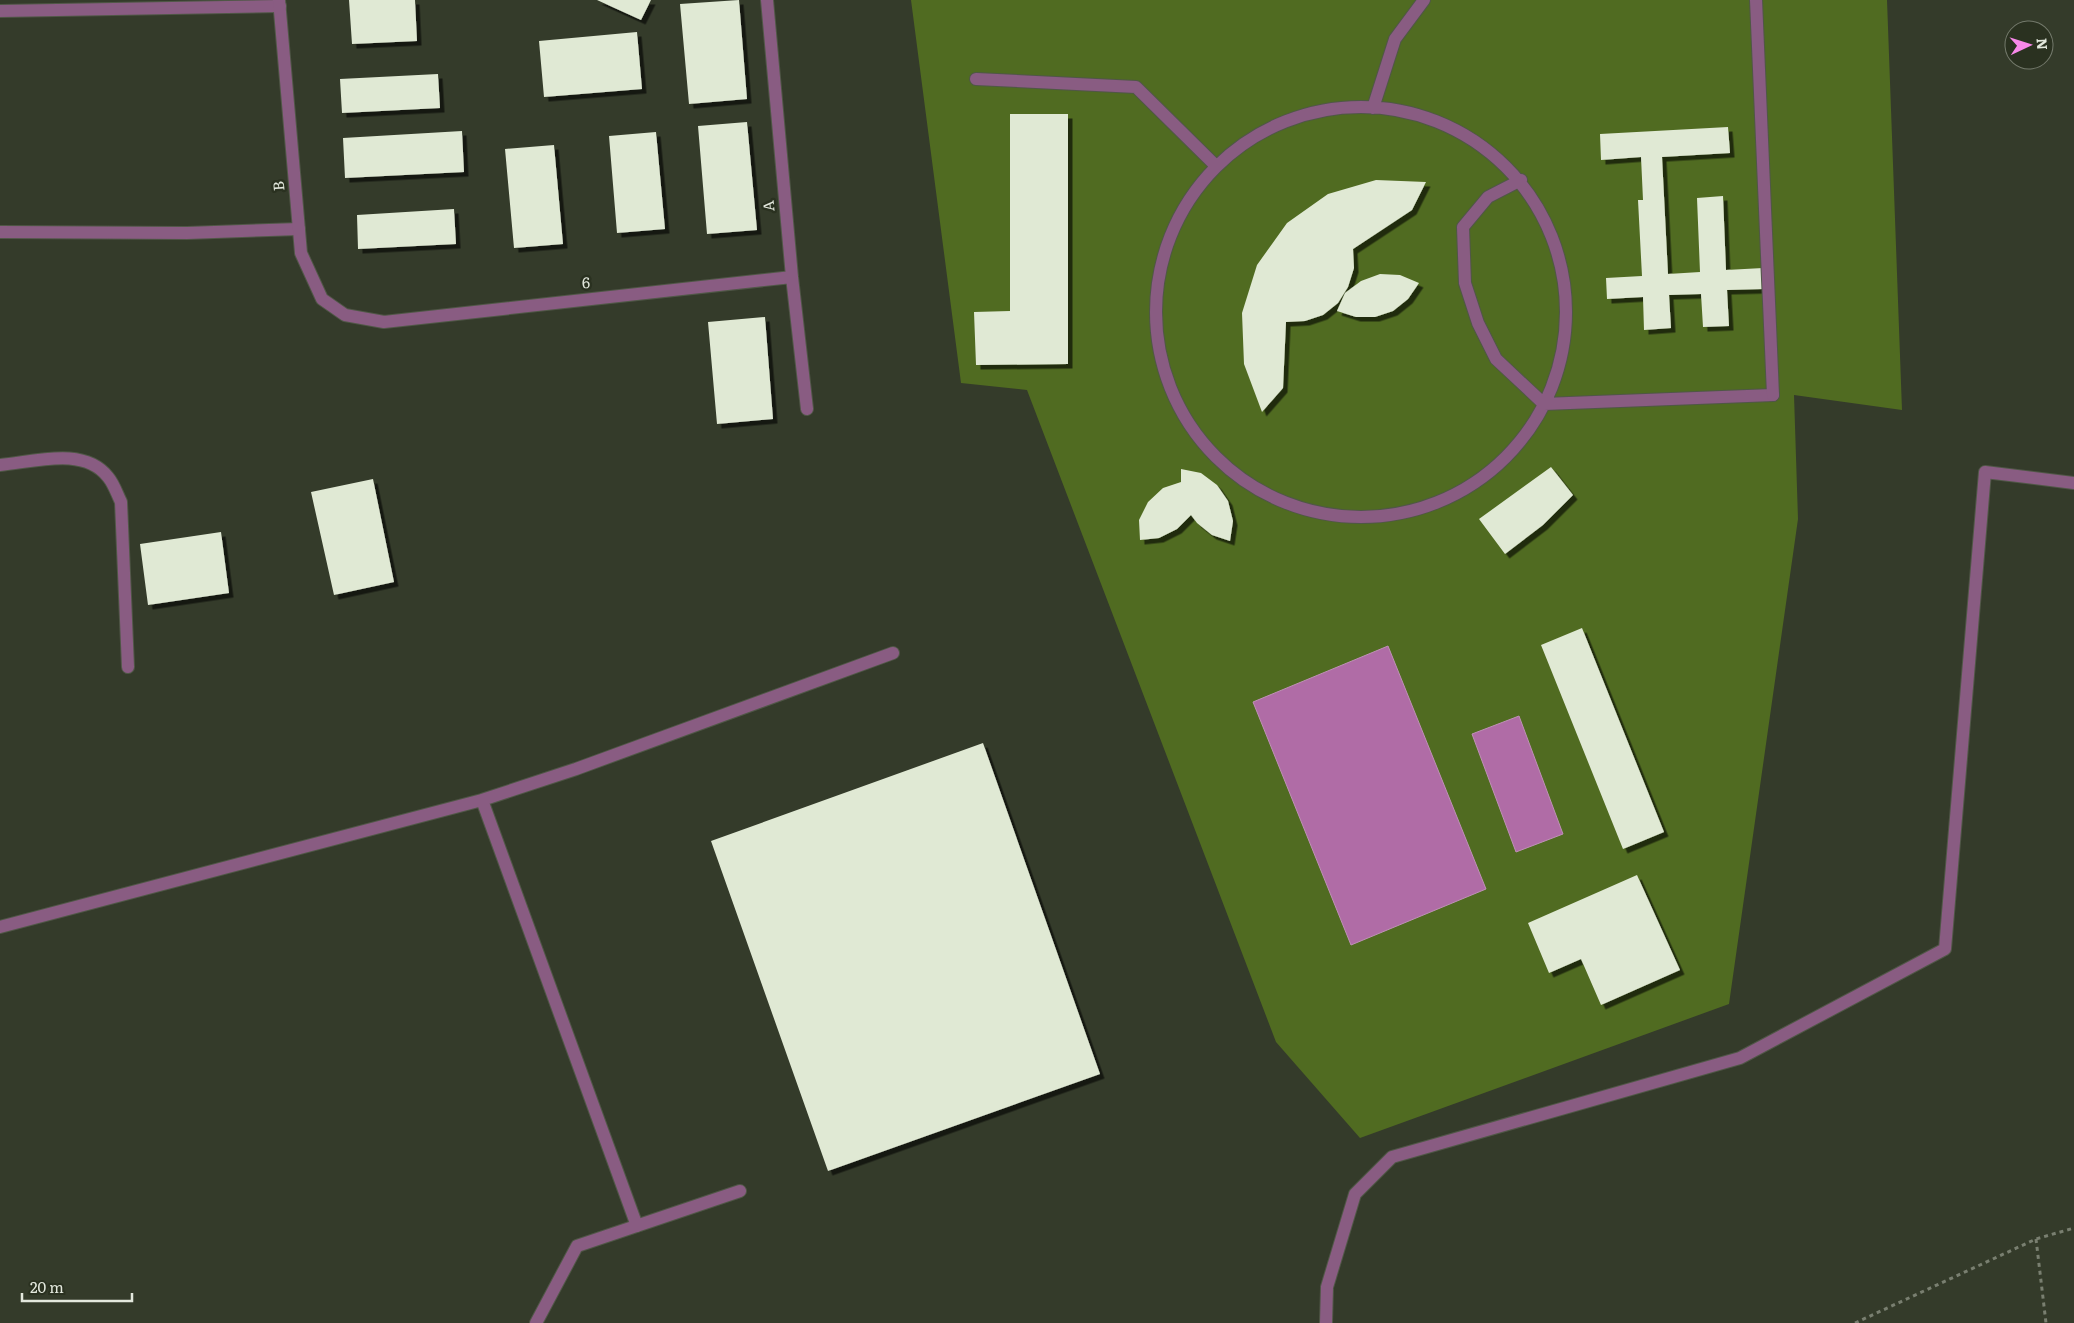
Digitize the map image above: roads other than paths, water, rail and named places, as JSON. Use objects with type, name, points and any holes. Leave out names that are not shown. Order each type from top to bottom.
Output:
[{"type":"street","name":"A","points":[[767,0],[792,277],[808,408]]},
{"type":"street","points":[[1373,108],[1395,39],[1424,0]]},
{"type":"street","points":[[1521,180],[1488,197],[1463,227],[1465,283],[1478,323],[1496,359],[1544,404],[1773,395],[1756,0]]},
{"type":"street","points":[[0,11],[279,3]]},
{"type":"street","name":"B","points":[[279,3],[301,253],[322,299],[345,314],[384,322]]},
{"type":"street","points":[[976,79],[1136,87],[1215,165]]},
{"type":"street","points":[[1341,106],[1410,110],[1475,139],[1521,180],[1552,234],[1566,294],[1563,356],[1544,404],[1502,464],[1449,500],[1388,518],[1324,516],[1263,495],[1212,456],[1176,404],[1157,342],[1157,278],[1177,217],[1215,165],[1272,125],[1341,106]]},
{"type":"street","points":[[0,232],[187,233],[299,229]]},
{"type":"street","name":"6","points":[[384,322],[792,277]]},
{"type":"street","points":[[0,465],[73,458],[96,465],[109,478],[121,502],[128,667]]},
{"type":"street","points":[[1326,1323],[1327,1287],[1355,1194],[1392,1157],[1740,1058],[1945,949],[1984,472],[2074,483]]},
{"type":"street","points":[[0,927],[482,800],[576,769],[893,653]]},
{"type":"street","points":[[482,800],[637,1226]]},
{"type":"street","points":[[536,1323],[577,1246],[740,1191]]}]
